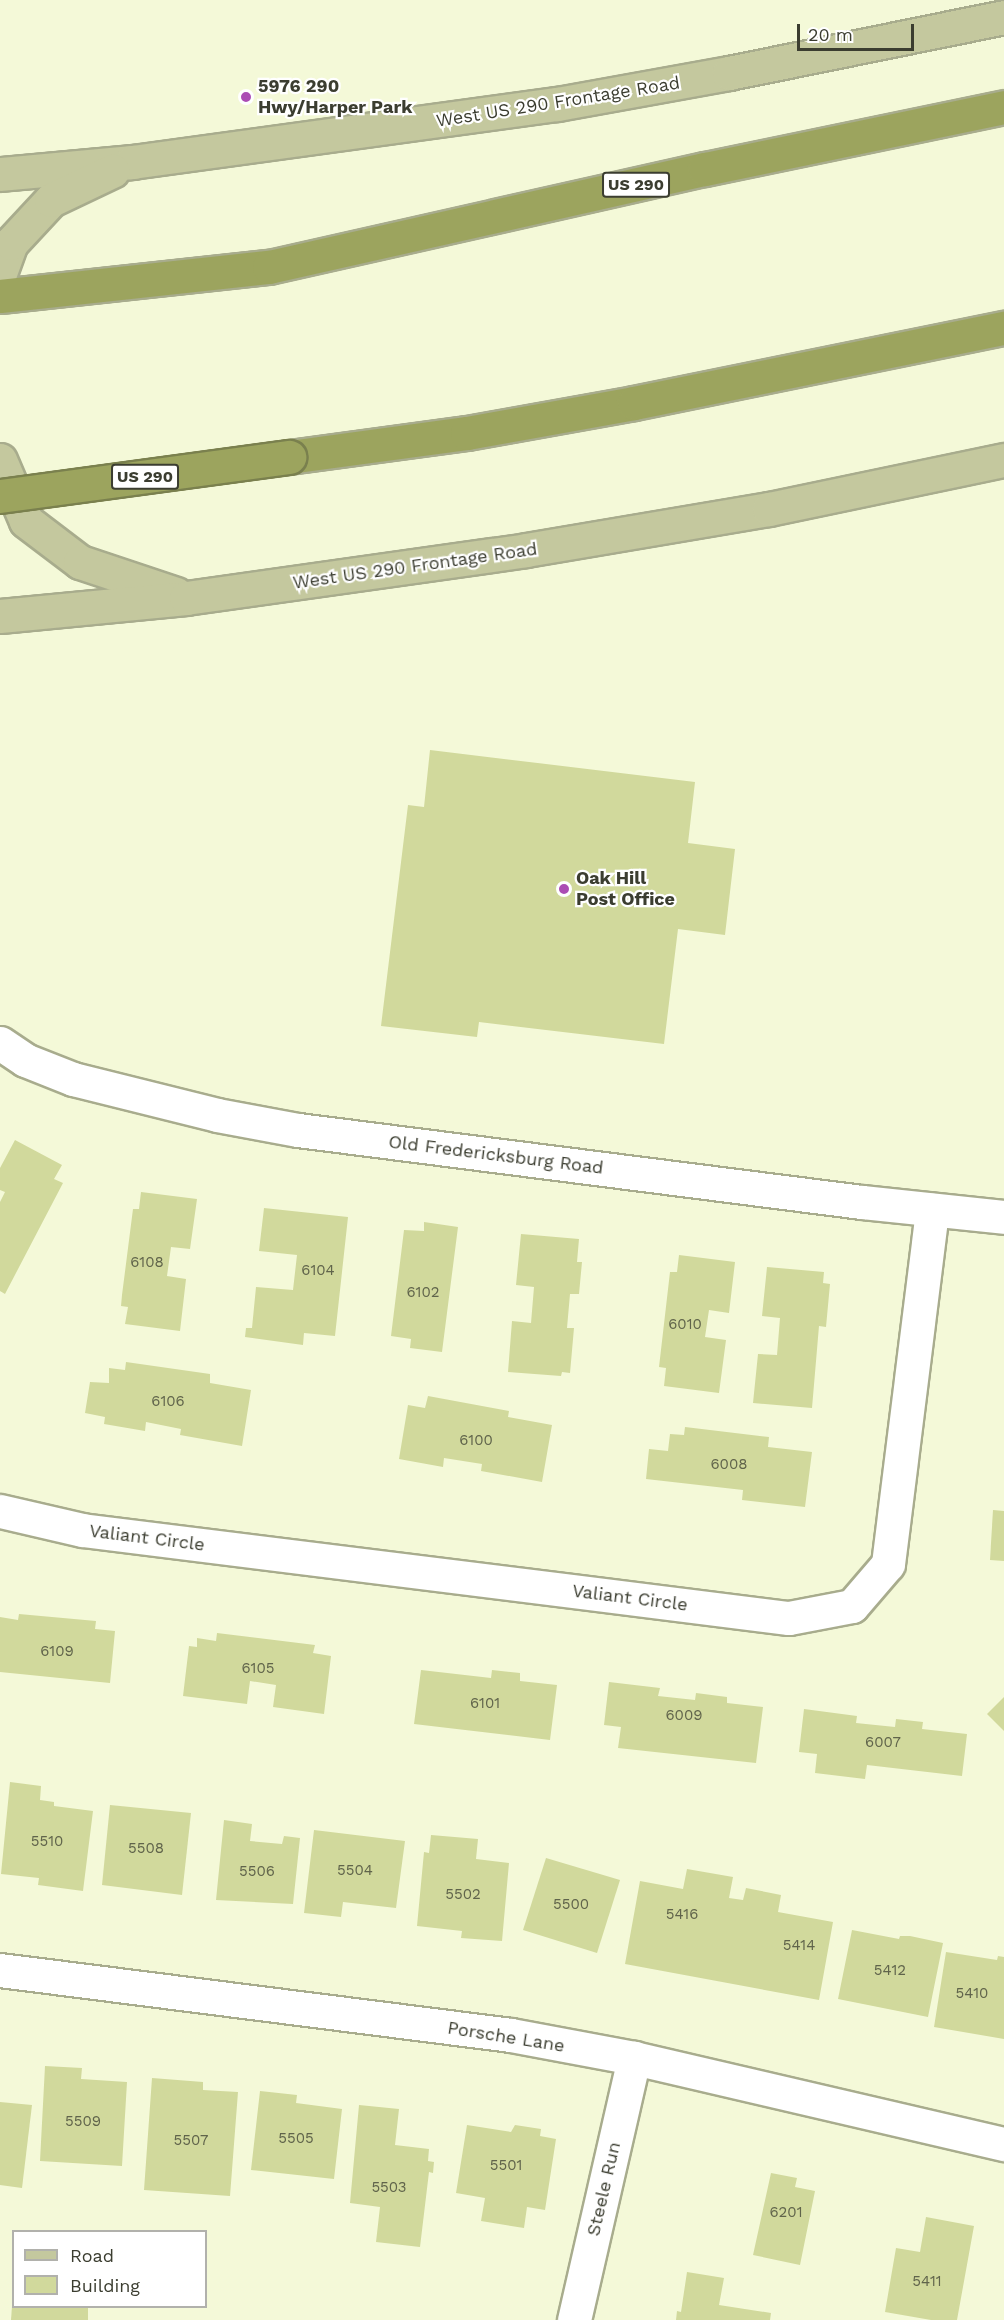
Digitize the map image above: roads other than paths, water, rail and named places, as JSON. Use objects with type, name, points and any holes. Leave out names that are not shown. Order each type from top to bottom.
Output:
[{"type":"highway","name":"US 290","points":[[0,296],[269,267],[705,169],[1004,107]]},
{"type":"highway","name":"US 290","points":[[0,496],[466,433],[845,363],[1004,328]]},
{"type":"main road","name":"West US 290 Frontage Road","points":[[0,174],[132,162],[557,104],[729,73],[1004,16]]},
{"type":"main road","points":[[0,273],[11,243],[51,200],[132,162]]},
{"type":"main road","points":[[0,460],[26,520],[80,562],[186,598]]},
{"type":"main road","name":"West US 290 Frontage Road","points":[[0,616],[186,598],[526,550],[769,509],[1004,460]]},
{"type":"street","name":"Old Fredericksburg Road","points":[[0,1043],[25,1060],[73,1079],[218,1115],[298,1130],[932,1210],[1004,1217]]},
{"type":"street","name":"Valiant Circle","points":[[0,1511],[82,1530],[789,1618],[852,1606],[888,1564],[932,1210]]},
{"type":"street","name":"Porsche Lane","points":[[0,1970],[511,2035],[634,2058],[1004,2144]]},
{"type":"street","name":"Steele Run","points":[[574,2320],[634,2058]]},
{"type":"place","name":"5976 290 Hwy/Harper Park","points":[[246,97]]},
{"type":"place","name":"Oak Hill Post Office","points":[[564,889]]}]
